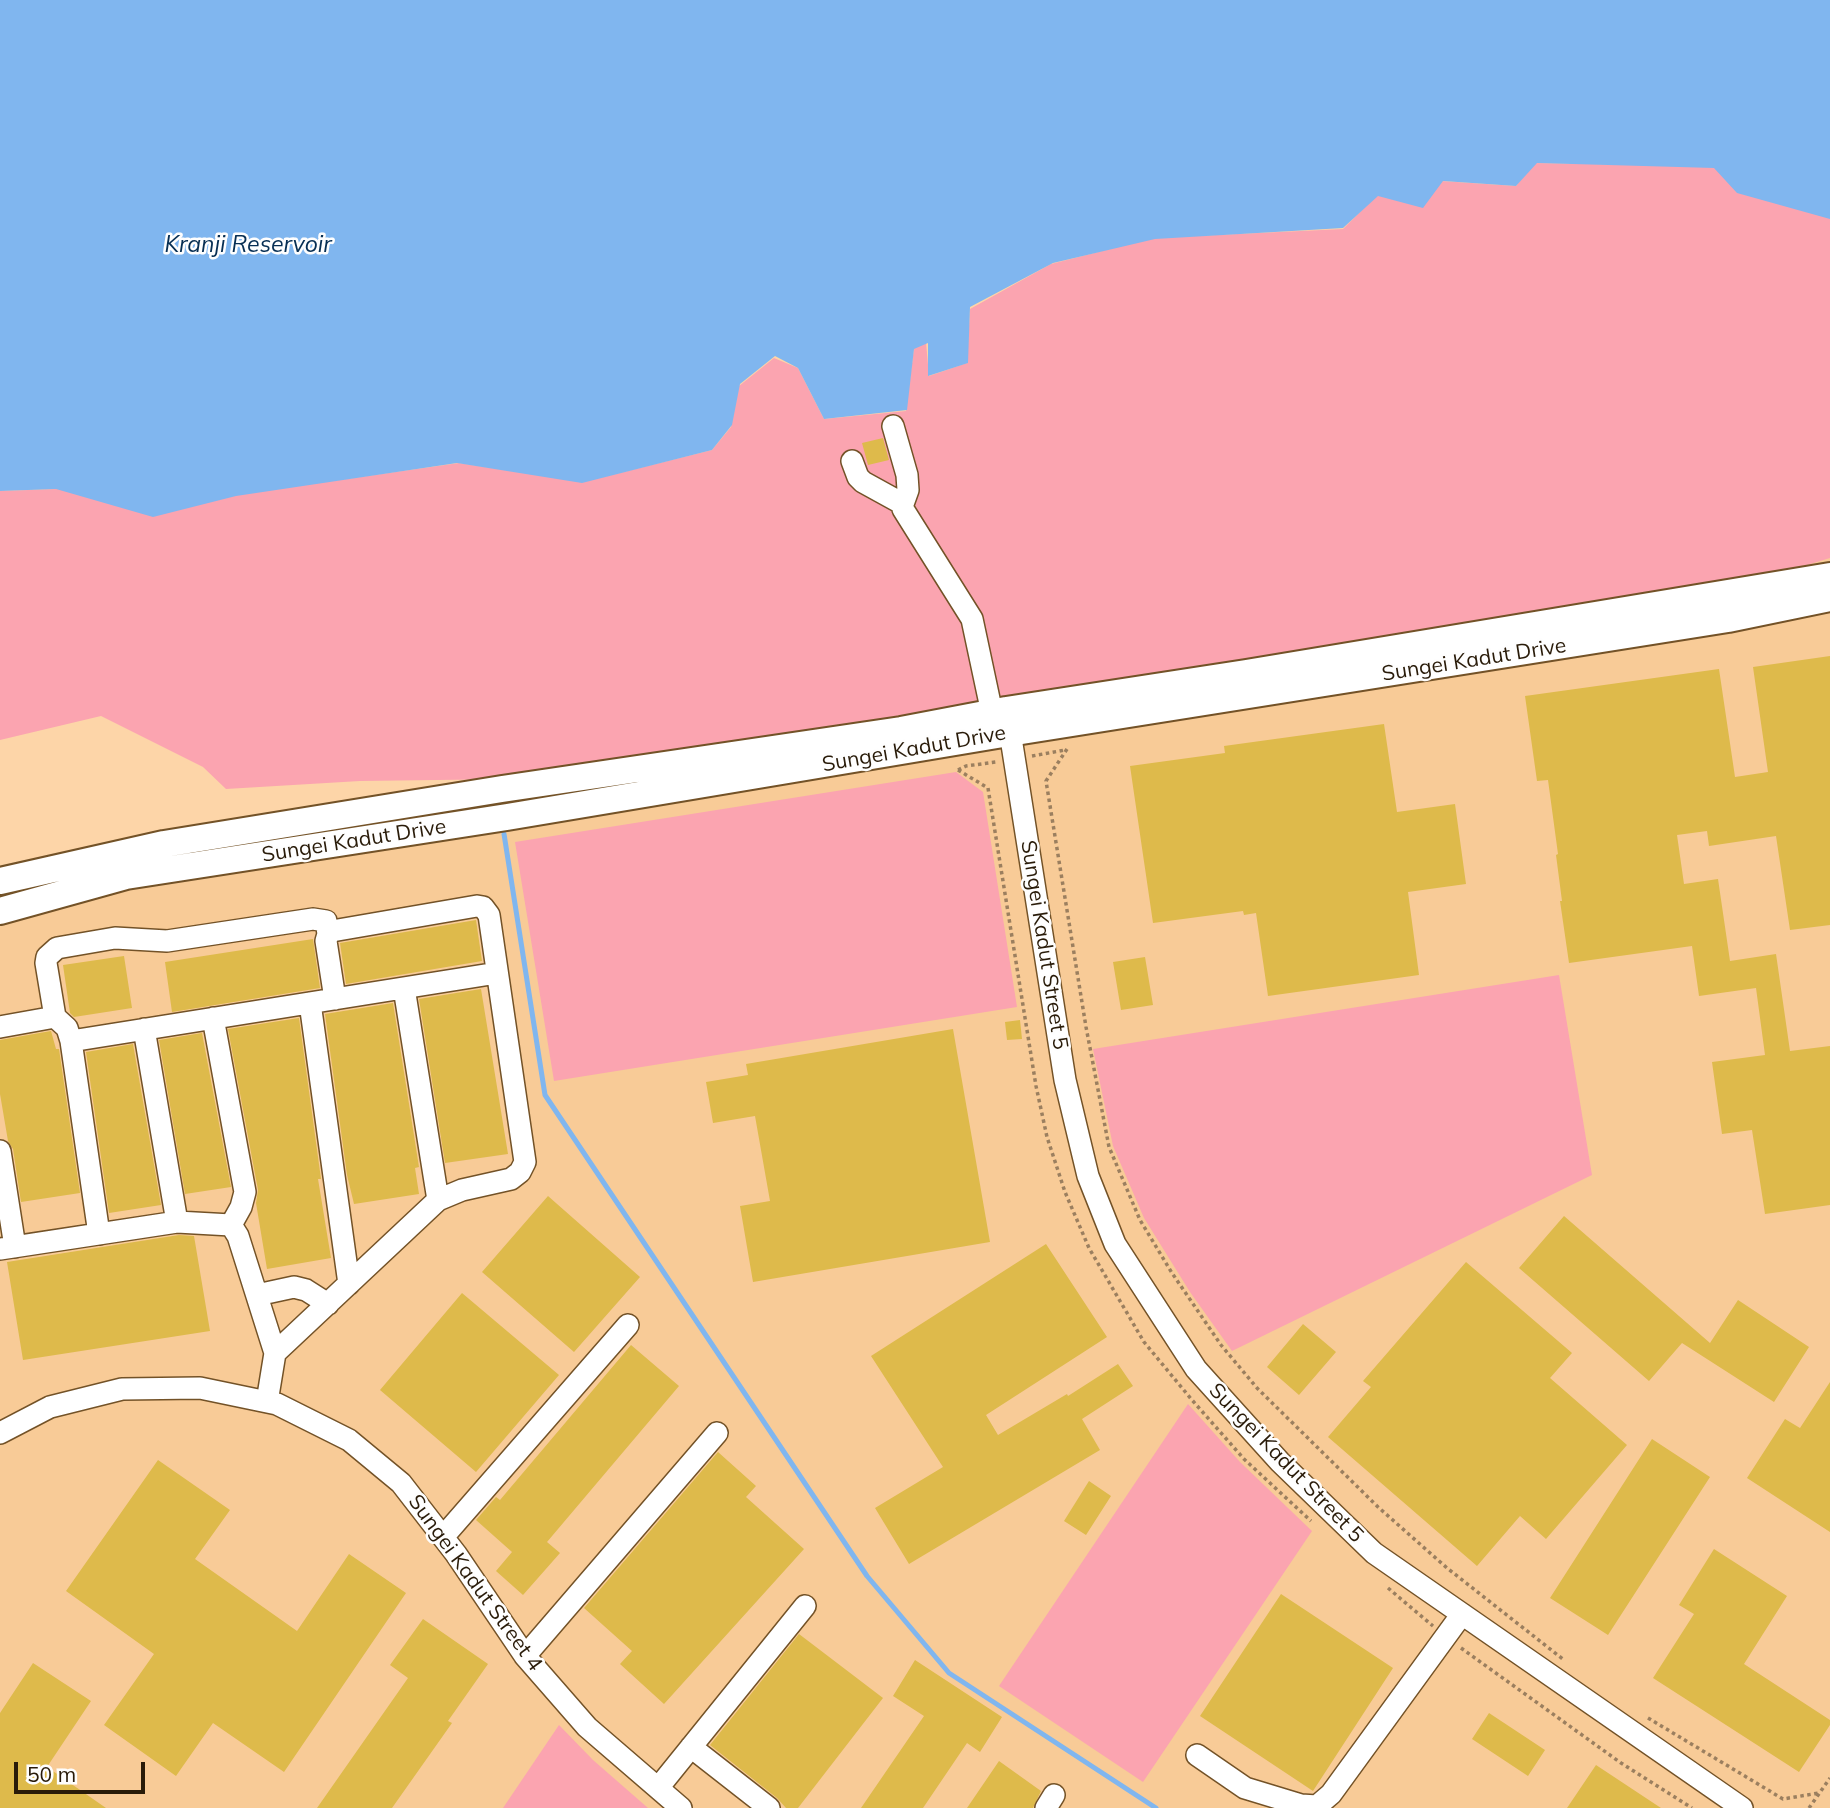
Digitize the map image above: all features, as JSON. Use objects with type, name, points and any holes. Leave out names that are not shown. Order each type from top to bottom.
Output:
[{"type":"main road","name":"Sungei Kadut Drive","points":[[0,911],[125,876],[507,817],[1247,673],[1830,576]]},
{"type":"main road","name":"Sungei Kadut Drive","points":[[0,881],[164,844],[502,789],[901,730],[1003,719],[1728,619],[1830,598]]},
{"type":"street","points":[[852,461],[858,477],[863,482],[902,504],[908,490],[908,475],[893,426]]},
{"type":"street","name":"Sungei Kadut Street 5","points":[[902,504],[906,517],[972,620],[1003,719],[1065,1080],[1088,1176],[1115,1244],[1196,1369],[1280,1462],[1374,1553],[1742,1808]]},
{"type":"street","points":[[275,1353],[438,1200],[462,1190],[511,1179],[520,1172],[525,1162],[489,915],[483,907],[332,931],[328,934]]},
{"type":"street","points":[[55,1017],[46,963],[47,957],[57,948],[115,939],[167,942],[313,919],[326,921],[326,941],[335,999]]},
{"type":"street","points":[[71,1041],[498,973]]},
{"type":"street","points":[[404,988],[438,1200]]},
{"type":"street","points":[[310,1003],[349,1284]]},
{"type":"street","points":[[0,1027],[55,1017],[62,1021],[71,1041],[99,1234]]},
{"type":"street","points":[[213,1018],[244,1192],[241,1207],[231,1225]]},
{"type":"street","points":[[144,1029],[177,1222]]},
{"type":"street","points":[[0,1151],[7,1248],[177,1222],[231,1225]]},
{"type":"street","points":[[231,1225],[238,1236],[275,1353],[267,1402]]},
{"type":"street","points":[[257,1295],[294,1287],[306,1290],[328,1304]]},
{"type":"street","points":[[443,1537],[628,1325]]},
{"type":"street","name":"Sungei Kadut Street 4","points":[[0,1433],[50,1407],[122,1389],[200,1388],[277,1404],[349,1440],[401,1483],[443,1537],[525,1656],[587,1727],[681,1808]]},
{"type":"street","points":[[525,1656],[718,1433]]},
{"type":"street","points":[[658,1788],[805,1606]]},
{"type":"street","points":[[1197,1755],[1245,1788],[1301,1805],[1317,1806],[1331,1794],[1462,1614]]},
{"type":"street","points":[[691,1747],[769,1808]]},
{"type":"path","points":[[1067,750],[1046,781],[1086,1027],[1109,1147],[1140,1220],[1171,1273],[1221,1345],[1266,1398],[1378,1507],[1437,1559],[1574,1667]]},
{"type":"path","points":[[958,770],[988,788],[1036,1086],[1047,1137],[1089,1248],[1144,1342],[1192,1401],[1244,1459],[1315,1525]]},
{"type":"path","points":[[1385,1586],[1445,1636],[1621,1763],[1692,1808]]},
{"type":"path","points":[[1641,1713],[1783,1799],[1819,1793]]},
{"type":"path","points":[[1809,1808],[1830,1778]]},
{"type":"shaded area","points":[[1534,163],[1713,166],[1830,218],[1830,558],[1807,565],[591,778],[360,781],[226,789],[203,767],[101,716],[0,740],[0,491],[56,489],[233,495],[459,463],[583,482],[712,450],[731,427],[739,386],[774,358],[798,368],[824,419],[906,411],[914,348],[926,342],[929,376],[967,363],[970,309],[1051,264],[1153,238],[1343,229],[1378,194],[1441,181],[1516,186]]},
{"type":"shaded area","points":[[1830,545],[1830,1808],[0,1808],[0,886]]},
{"type":"shaded area","points":[[956,772],[983,792],[1017,1007],[554,1081],[515,842]]},
{"type":"shaded area","points":[[1559,975],[1592,1175],[1232,1351],[1190,1292],[1144,1218],[1113,1146],[1093,1049]]},
{"type":"shaded area","points":[[1188,1404],[1240,1462],[1312,1531],[1143,1782],[999,1686]]},
{"type":"shaded area","points":[[559,1725],[593,1760],[648,1808],[503,1808]]},
{"type":"water","name":"Kranji Reservoir","points":[[0,0],[1830,0],[1830,219],[1737,193],[1714,168],[1537,163],[1516,186],[1443,181],[1423,208],[1378,196],[1343,228],[1155,239],[1053,263],[970,307],[968,363],[928,376],[928,343],[914,349],[907,410],[824,419],[798,368],[775,356],[740,384],[732,425],[712,450],[582,483],[457,463],[236,496],[153,517],[56,489],[0,491]]},
{"type":"building","points":[[883,438],[889,460],[868,465],[862,443]]},
{"type":"building","points":[[1830,656],[1830,925],[1790,930],[1776,836],[1709,846],[1707,831],[1677,835],[1684,884],[1718,879],[1730,961],[1776,954],[1790,1051],[1830,1046],[1830,1205],[1765,1214],[1752,1130],[1722,1134],[1712,1062],[1765,1055],[1756,988],[1699,996],[1692,946],[1569,963],[1548,780],[1537,781],[1525,696],[1719,669],[1735,777],[1768,772],[1753,667]]},
{"type":"building","points":[[1384,724],[1397,812],[1455,804],[1466,884],[1408,892],[1419,975],[1268,996],[1256,913],[1244,915],[1243,911],[1153,923],[1130,766],[1225,753],[1224,746]]},
{"type":"building","points":[[476,920],[482,961],[346,984],[340,943]]},
{"type":"building","points":[[313,939],[320,988],[172,1012],[165,962]]},
{"type":"building","points":[[124,956],[132,1008],[74,1017],[70,1013],[63,965]]},
{"type":"building","points":[[1145,957],[1153,1005],[1121,1010],[1113,962]]},
{"type":"building","points":[[481,989],[508,1154],[445,1163],[419,999]]},
{"type":"building","points":[[393,1003],[419,1167],[415,1168],[419,1194],[354,1204],[347,1175],[325,1014]]},
{"type":"building","points":[[299,1018],[321,1179],[318,1179],[331,1258],[267,1269],[256,1203],[258,1190],[228,1029]]},
{"type":"building","points":[[1020,1020],[1022,1039],[1007,1040],[1005,1022]]},
{"type":"building","points":[[953,1029],[990,1242],[753,1282],[740,1206],[770,1201],[755,1116],[713,1123],[706,1082],[748,1075],[746,1064]]},
{"type":"building","points":[[51,1031],[56,1049],[59,1049],[80,1193],[21,1202],[13,1149],[8,1141],[0,1094],[0,1040]]},
{"type":"building","points":[[202,1033],[231,1187],[185,1194],[159,1040]]},
{"type":"building","points":[[133,1044],[161,1205],[109,1213],[86,1052]]},
{"type":"building","points":[[548,1196],[640,1277],[574,1352],[482,1272]]},
{"type":"building","points":[[1564,1216],[1710,1343],[1738,1300],[1809,1347],[1774,1402],[1682,1343],[1649,1381],[1519,1268]]},
{"type":"building","points":[[179,1235],[194,1236],[210,1331],[23,1360],[7,1262]]},
{"type":"building","points":[[1046,1244],[1107,1337],[986,1415],[998,1435],[1118,1364],[1133,1386],[1082,1419],[1100,1450],[909,1564],[875,1508],[943,1467],[871,1356]]},
{"type":"building","points":[[1466,1262],[1572,1353],[1550,1378],[1627,1445],[1546,1539],[1520,1516],[1477,1566],[1328,1437],[1371,1387],[1363,1381]]},
{"type":"building","points":[[462,1293],[559,1375],[476,1472],[380,1390]]},
{"type":"building","points":[[1303,1324],[1336,1352],[1299,1395],[1267,1367]]},
{"type":"building","points":[[631,1345],[679,1386],[547,1542],[560,1553],[523,1595],[496,1571],[512,1552],[476,1520],[496,1497],[500,1500]]},
{"type":"building","points":[[1830,1382],[1830,1532],[1747,1478],[1785,1419],[1800,1428]]},
{"type":"building","points":[[1652,1439],[1710,1477],[1608,1635],[1550,1598]]},
{"type":"building","points":[[718,1452],[756,1486],[746,1497],[804,1549],[664,1704],[620,1664],[632,1651],[584,1608]]},
{"type":"building","points":[[158,1460],[230,1510],[195,1559],[297,1631],[349,1554],[406,1593],[284,1772],[213,1723],[176,1776],[104,1725],[154,1654],[66,1591]]},
{"type":"building","points":[[1089,1481],[1111,1496],[1086,1535],[1064,1521]]},
{"type":"building","points":[[1714,1549],[1787,1596],[1744,1664],[1830,1720],[1830,1725],[1799,1772],[1653,1678],[1694,1614],[1679,1605]]},
{"type":"building","points":[[1281,1594],[1393,1668],[1313,1791],[1200,1716]]},
{"type":"building","points":[[423,1619],[488,1664],[448,1721],[452,1723],[392,1808],[317,1808],[408,1678],[390,1665]]},
{"type":"building","points":[[799,1634],[883,1698],[798,1808],[786,1808],[710,1745]]},
{"type":"building","points":[[915,1660],[1002,1717],[980,1752],[967,1743],[923,1808],[861,1808],[924,1716],[893,1696]]},
{"type":"building","points":[[33,1663],[91,1701],[47,1767],[106,1808],[0,1808],[0,1713]]},
{"type":"building","points":[[1489,1713],[1545,1750],[1528,1776],[1472,1739]]},
{"type":"building","points":[[999,1761],[1041,1791],[1033,1808],[967,1808]]},
{"type":"building","points":[[1596,1765],[1661,1808],[1567,1808]]},
{"type":"waterway","points":[[504,834],[545,1095],[867,1576],[949,1673],[1156,1808]]}]
